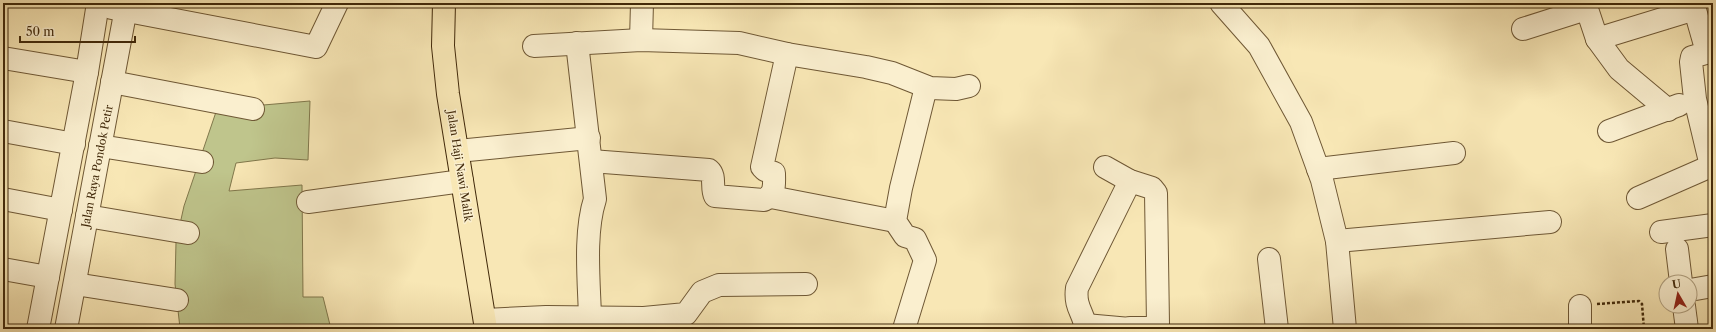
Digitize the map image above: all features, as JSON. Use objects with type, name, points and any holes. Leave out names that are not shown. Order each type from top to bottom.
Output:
[{"type":"main road","name":"Jalan Haji Nawi Malik","points":[[444,3],[443,46],[448,94],[485,325]]},
{"type":"street","points":[[38,329],[87,72],[116,6],[316,47],[337,3]]},
{"type":"street","points":[[641,40],[642,3]]},
{"type":"street","points":[[1221,3],[1259,46],[1301,122],[1318,169],[1337,241],[1345,329]]},
{"type":"street","name":"Jalan Raya Pondok Petir","points":[[66,329],[112,82],[116,6]]},
{"type":"street","points":[[1523,29],[1586,6],[1598,39],[1618,70],[1668,110]]},
{"type":"street","points":[[1598,39],[1694,6],[1710,52],[1692,57],[1691,62],[1695,99],[1712,168],[1638,198]]},
{"type":"street","points":[[534,46],[641,40],[739,43],[787,54],[873,68],[892,73],[926,87],[956,89],[969,86]]},
{"type":"street","points":[[577,43],[595,199],[592,208],[589,243],[590,317]]},
{"type":"street","points":[[771,197],[773,191],[774,173],[765,170],[762,167],[787,54]]},
{"type":"street","points":[[3,58],[87,72]]},
{"type":"street","points":[[112,82],[253,108]]},
{"type":"street","points":[[904,329],[925,260],[915,239],[905,236],[895,221],[901,188],[926,87]]},
{"type":"street","points":[[1609,131],[1695,99]]},
{"type":"street","points":[[3,131],[74,144]]},
{"type":"street","points":[[458,151],[589,138]]},
{"type":"street","points":[[100,146],[202,162]]},
{"type":"street","points":[[1318,169],[1454,153]]},
{"type":"street","points":[[591,161],[709,170],[713,177],[713,192],[715,196],[764,200],[771,197],[895,221]]},
{"type":"street","points":[[1105,167],[1130,181],[1152,188],[1156,192],[1158,324],[1152,328],[1130,329],[1085,327],[1078,308],[1076,298],[1077,288],[1130,181]]},
{"type":"street","points":[[308,202],[462,181]]},
{"type":"street","points":[[3,199],[61,210]]},
{"type":"street","points":[[87,216],[188,233]]},
{"type":"street","points":[[1337,241],[1550,222]]},
{"type":"street","points":[[1661,232],[1713,225]]},
{"type":"street","points":[[1677,249],[1680,274]]},
{"type":"street","points":[[1269,259],[1277,329]]},
{"type":"street","points":[[3,269],[48,277]]},
{"type":"street","points":[[75,284],[177,300]]},
{"type":"street","points":[[485,325],[546,317],[590,317],[645,323],[686,314],[702,292],[719,285],[806,284]]},
{"type":"street","points":[[1698,289],[1713,286]]},
{"type":"street","points":[[1580,306],[1580,329]]},
{"type":"street","points":[[1685,314],[1687,329]]},
{"type":"path","points":[[1580,306],[1640,301],[1642,304],[1644,329]]},
{"type":"green space","points":[[310,101],[308,160],[275,158],[236,163],[229,191],[302,185],[303,297],[323,297],[331,329],[180,328],[175,284],[176,242],[184,206],[217,109]]}]
